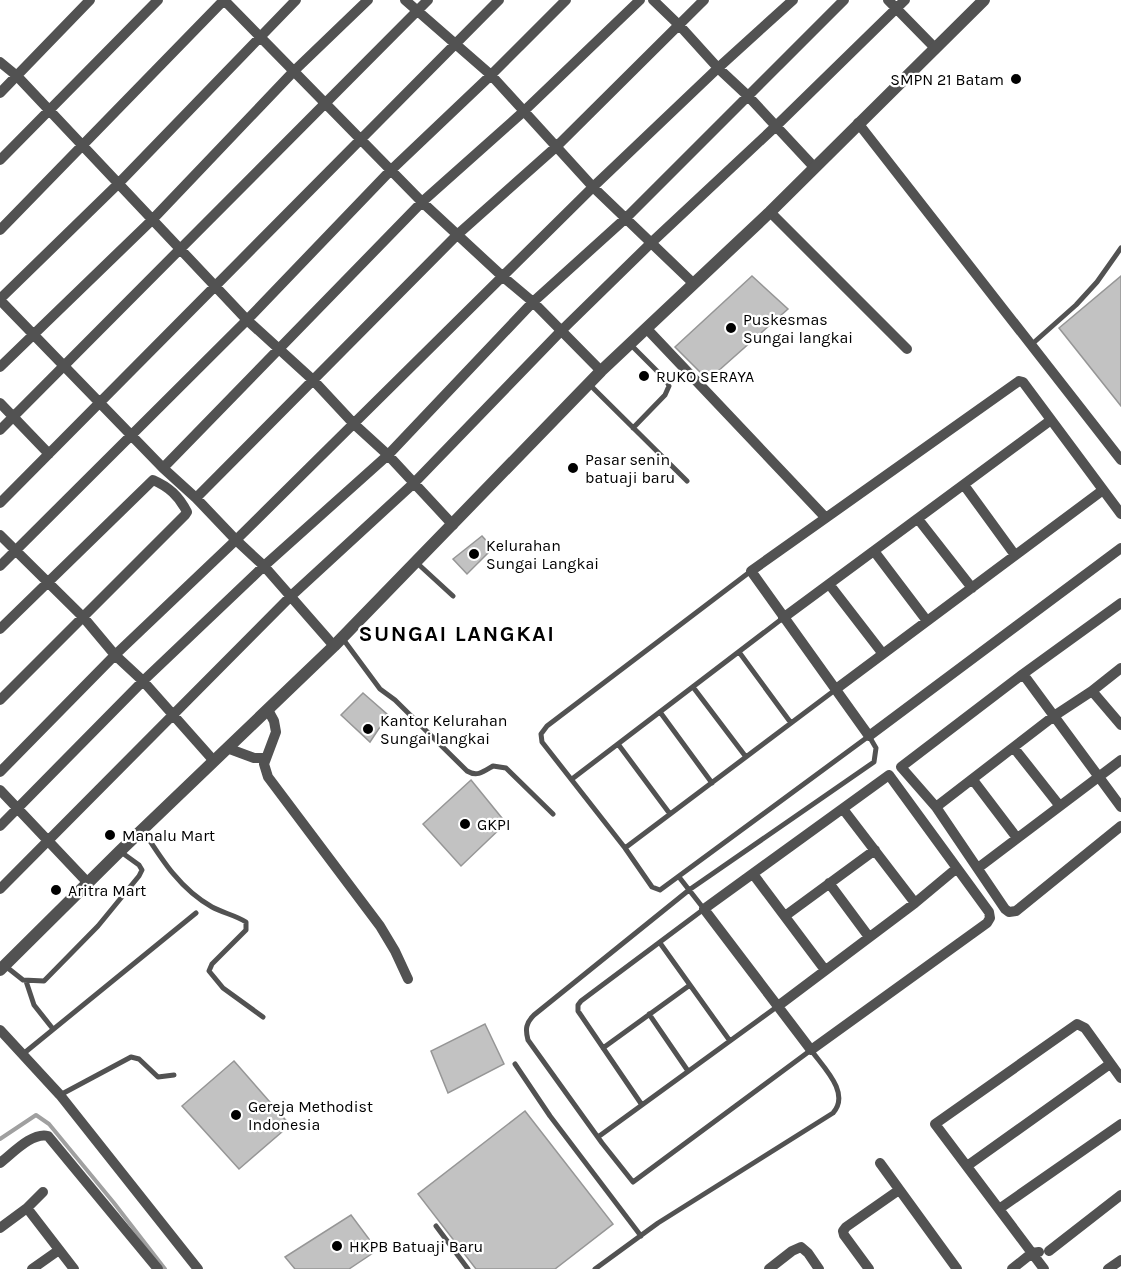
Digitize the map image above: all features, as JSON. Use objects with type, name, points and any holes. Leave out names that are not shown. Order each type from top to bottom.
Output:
[{"type":"street","points":[[0,93],[90,0]]},
{"type":"street","points":[[0,160],[50,112],[158,0]]},
{"type":"street","points":[[0,230],[224,0],[422,202],[533,302],[601,371]]},
{"type":"street","points":[[296,0],[118,184],[0,299],[131,436],[196,498],[338,642]]},
{"type":"street","points":[[0,367],[152,220],[294,71],[368,0]]},
{"type":"street","points":[[405,0],[491,75],[592,187],[694,284]]},
{"type":"street","points":[[0,430],[428,0]]},
{"type":"street","points":[[0,503],[499,0]]},
{"type":"street","points":[[0,566],[247,320],[391,170],[566,0]]},
{"type":"street","points":[[163,468],[422,202],[523,112],[640,0]]},
{"type":"street","points":[[652,0],[748,96],[814,167]]},
{"type":"street","points":[[196,498],[457,235],[556,147],[704,0]]},
{"type":"street","points":[[0,772],[115,655],[236,540],[592,187],[793,0]]},
{"type":"street","points":[[0,826],[143,681],[264,566],[388,455],[533,302],[626,218],[844,0]]},
{"type":"street","points":[[888,0],[935,48]]},
{"type":"street","points":[[0,890],[291,596],[414,483],[561,331],[905,0]]},
{"type":"street","points":[[2,967],[338,642],[601,371],[770,212],[984,0]]},
{"type":"street","points":[[0,62],[17,76],[247,320],[313,380],[388,455],[453,525]]},
{"type":"street","points":[[858,123],[1121,460]]},
{"type":"street","points":[[770,212],[907,349]]},
{"type":"street","points":[[647,329],[825,517]]},
{"type":"street","points":[[1121,514],[1023,382],[1018,381],[751,571],[869,736],[1121,548]]},
{"type":"street","points":[[0,403],[49,454]]},
{"type":"street","points":[[783,618],[1051,420]]},
{"type":"street","points":[[0,629],[153,480],[165,485],[180,498],[187,512],[185,515],[0,700]]},
{"type":"street","points":[[964,485],[1015,555]]},
{"type":"street","points":[[836,688],[1103,490]]},
{"type":"street","points":[[918,519],[972,588]]},
{"type":"street","points":[[0,535],[84,618],[115,655],[174,714],[213,761]]},
{"type":"street","points":[[874,552],[927,621]]},
{"type":"street","points":[[830,584],[883,654]]},
{"type":"street","points":[[1121,603],[901,767],[936,807],[1005,909],[1012,912],[1121,826]]},
{"type":"street","points":[[936,807],[1054,716],[1092,691],[1121,668]]},
{"type":"street","points":[[1023,674],[1121,807]]},
{"type":"street","points":[[1092,691],[1121,724]]},
{"type":"street","points":[[268,710],[274,721],[276,732],[265,758],[264,764],[268,777],[380,926],[408,979]]},
{"type":"street","points":[[227,748],[254,758],[265,758]]},
{"type":"street","points":[[1014,748],[1059,805]]},
{"type":"street","points":[[978,868],[1121,760]]},
{"type":"street","points":[[889,775],[957,868],[989,912],[989,920],[811,1050],[704,909],[889,775]]},
{"type":"street","points":[[973,780],[1017,838]]},
{"type":"street","points":[[0,790],[88,883]]},
{"type":"street","points":[[843,809],[915,903]]},
{"type":"street","points":[[785,916],[875,850]]},
{"type":"street","points":[[778,1006],[915,903],[957,868]]},
{"type":"street","points":[[753,874],[825,970]]},
{"type":"street","points":[[829,883],[869,937]]},
{"type":"street","points":[[1040,1267],[1032,1253],[935,1124],[1077,1024],[1085,1028],[1121,1078]]},
{"type":"street","points":[[0,1030],[60,1095],[198,1269]]},
{"type":"street","points":[[967,1166],[1110,1064]]},
{"type":"street","points":[[999,1209],[1121,1124]]},
{"type":"street","points":[[0,1163],[34,1138],[40,1135],[48,1136],[157,1269]]},
{"type":"street","points":[[880,1163],[957,1269]]},
{"type":"street","points":[[869,1269],[843,1235],[843,1231],[899,1190]]},
{"type":"street","points":[[0,1228],[27,1208],[43,1192]]},
{"type":"street","points":[[1040,1267],[1049,1251],[1121,1195]]},
{"type":"street","points":[[27,1208],[74,1269]]},
{"type":"street","points":[[769,1269],[792,1251],[801,1247],[819,1269]]},
{"type":"street","points":[[32,1269],[59,1250]]},
{"type":"street","points":[[1012,1269],[1032,1253],[1049,1251]]},
{"type":"street","points":[[1108,1269],[1121,1260]]},
{"type":"lane","points":[[1031,345],[1076,305],[1097,282],[1121,248]]},
{"type":"lane","points":[[630,344],[666,380],[669,386],[664,395],[633,428]]},
{"type":"lane","points":[[589,384],[687,482]]},
{"type":"lane","points":[[415,562],[453,596]]},
{"type":"lane","points":[[595,1269],[641,1236],[833,1113],[840,1103],[840,1091],[811,1050],[633,1182],[528,1040],[526,1026],[528,1020],[689,890],[874,762],[877,752],[869,736],[663,889],[654,889],[542,742],[543,729],[751,571]]},
{"type":"lane","points":[[572,779],[783,618]]},
{"type":"lane","points":[[338,642],[380,689],[467,771],[480,774],[493,766],[506,768],[553,814]]},
{"type":"lane","points":[[739,652],[791,723]]},
{"type":"lane","points":[[693,687],[746,757]]},
{"type":"lane","points":[[625,848],[836,688]]},
{"type":"lane","points":[[660,712],[711,783]]},
{"type":"lane","points":[[618,744],[670,814]]},
{"type":"lane","points":[[143,830],[172,875],[187,889],[213,908],[235,915],[246,922],[246,930],[212,964],[209,971],[223,988],[262,1017]]},
{"type":"lane","points":[[2,967],[26,981],[44,981],[98,926],[139,876],[142,870],[139,865],[120,851]]},
{"type":"lane","points":[[642,1105],[578,1011],[578,1005],[704,909],[679,877]]},
{"type":"lane","points":[[22,1054],[196,913]]},
{"type":"lane","points":[[660,943],[730,1041]]},
{"type":"lane","points":[[26,981],[34,1005],[53,1029]]},
{"type":"lane","points":[[603,1048],[690,984]]},
{"type":"lane","points":[[598,1137],[778,1006]]},
{"type":"lane","points":[[649,1014],[688,1071]]},
{"type":"lane","points":[[60,1095],[131,1057],[139,1059],[158,1077],[174,1075]]},
{"type":"lane","points":[[515,1064],[550,1116],[641,1236]]},
{"type":"lane","points":[[436,1226],[468,1269]]},
{"type":"building","name":"Puskesmas Sungai langkai","points":[[752,276],[788,309],[708,380],[675,347]]},
{"type":"building","points":[[1121,276],[1121,406],[1059,328]]},
{"type":"building","name":"Kelurahan Sungai Langkai","points":[[482,536],[493,548],[467,574],[453,559]]},
{"type":"building","name":"Kantor Kelurahan Sungai langkai","points":[[363,693],[388,715],[370,742],[341,715]]},
{"type":"building","name":"GKPI","points":[[471,780],[506,823],[461,866],[423,824]]},
{"type":"building","points":[[485,1024],[504,1064],[448,1093],[431,1051]]},
{"type":"building","name":"Gereja Methodist Indonesia","points":[[234,1061],[290,1125],[239,1169],[182,1106]]},
{"type":"building","points":[[525,1111],[613,1224],[555,1269],[476,1269],[418,1194]]},
{"type":"building","name":"HKPB Batuaji Baru","points":[[351,1215],[369,1239],[373,1253],[349,1269],[295,1269],[285,1257]]},
{"type":"waterway","points":[[0,1139],[36,1115],[49,1124],[165,1269]]},
{"type":"place","name":"SMPN 21 Batam","points":[[1016,79]]},
{"type":"place","name":"Puskesmas Sungai langkai","points":[[731,328]]},
{"type":"place","name":"RUKO SERAYA","points":[[644,376]]},
{"type":"place","name":"Pasar senin batuaji baru","points":[[573,468]]},
{"type":"place","name":"Kelurahan Sungai Langkai","points":[[474,554]]},
{"type":"place","name":"Kantor Kelurahan Sungai langkai","points":[[368,729]]},
{"type":"place","name":"GKPI","points":[[465,824]]},
{"type":"place","name":"Manalu Mart","points":[[110,835]]},
{"type":"place","name":"Aritra Mart","points":[[56,890]]},
{"type":"place","name":"Gereja Methodist Indonesia","points":[[236,1115]]},
{"type":"place","name":"HKPB Batuaji Baru","points":[[337,1246]]},
{"type":"district","name":"SUNGAI LANGKAI","points":[[457,634]]}]
